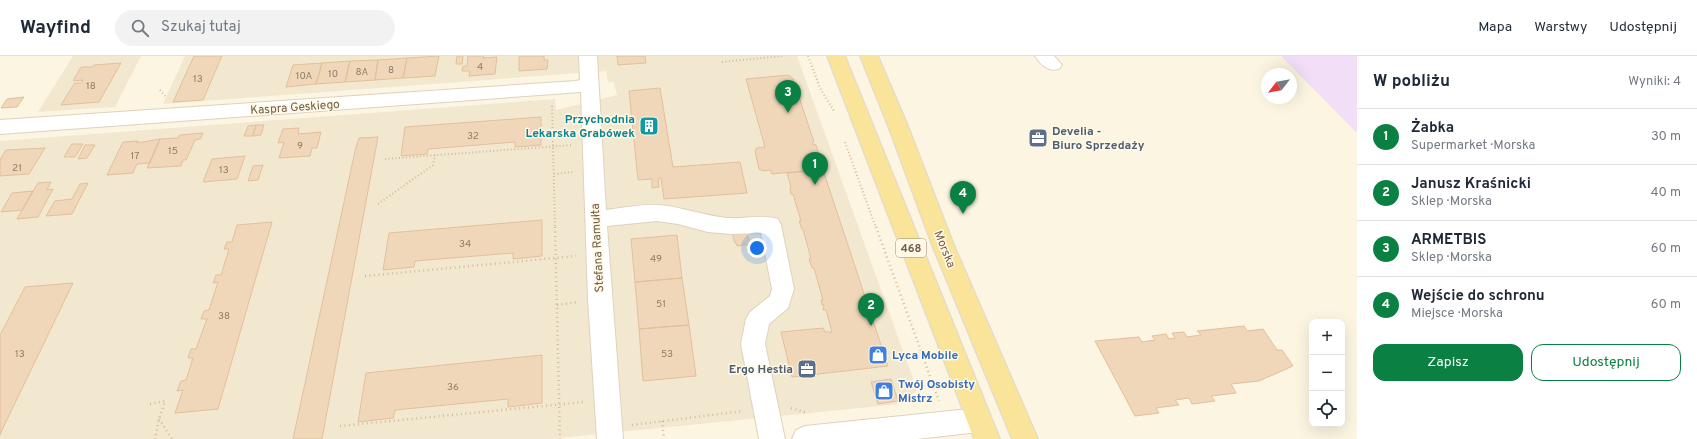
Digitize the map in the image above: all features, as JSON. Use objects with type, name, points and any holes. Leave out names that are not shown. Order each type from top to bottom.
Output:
[{"type":"main road","name":"468","points":[[836,56],[983,430]]},
{"type":"main road","name":"Morska","points":[[869,56],[898,126],[943,245],[1025,439]]},
{"type":"street","name":"Stefana Ramułta","points":[[588,56],[599,254],[600,299],[610,439]]},
{"type":"street","name":"Kaspra Geskiego","points":[[0,127],[552,89],[576,87],[589,84]]},
{"type":"street","points":[[596,218],[657,213],[678,216],[708,224],[730,226],[770,225],[783,289],[780,301],[758,318],[753,344],[772,439]]},
{"type":"street","points":[[804,439],[948,424],[983,430]]},
{"type":"path","points":[[722,62],[782,56]]},
{"type":"path","points":[[808,56],[820,88],[836,114]]},
{"type":"path","points":[[552,89],[560,439]]},
{"type":"path","points":[[843,135],[948,424]]},
{"type":"path","points":[[385,159],[573,145]]},
{"type":"path","points":[[378,204],[433,165],[435,156]]},
{"type":"path","points":[[554,174],[574,172]]},
{"type":"path","points":[[365,276],[599,254]]},
{"type":"path","points":[[557,304],[579,302]]},
{"type":"path","points":[[150,404],[165,401],[159,419],[155,439]]},
{"type":"path","points":[[340,426],[582,403]]},
{"type":"path","points":[[159,419],[172,439]]},
{"type":"path","points":[[662,421],[664,439]]},
{"type":"shaded area","points":[[73,56],[141,56],[115,107],[38,112]]},
{"type":"shaded area","points":[[185,56],[797,56],[917,390],[900,404],[550,439],[0,439],[0,141],[555,99],[556,110],[617,95],[614,82],[608,82],[606,71],[163,104]]},
{"type":"shaded area","points":[[1357,56],[1357,133],[1297,72],[1297,68],[1293,68],[1282,57]]},
{"type":"building","points":[[194,56],[222,56],[203,100],[173,102]]},
{"type":"building","points":[[439,56],[435,76],[403,78],[407,58]]},
{"type":"building","points":[[457,56],[463,56],[462,64],[456,64]]},
{"type":"building","points":[[468,56],[484,56],[483,58],[497,57],[495,74],[469,76],[470,71],[462,71],[463,66],[467,66]]},
{"type":"building","points":[[519,56],[544,56],[544,60],[548,60],[547,69],[519,71]]},
{"type":"building","points":[[617,56],[645,56],[646,63],[618,65]]},
{"type":"building","points":[[407,58],[403,78],[375,80],[378,60]]},
{"type":"building","points":[[378,60],[375,80],[345,82],[350,61]]},
{"type":"building","points":[[350,61],[345,82],[316,84],[322,63]]},
{"type":"building","points":[[121,63],[99,102],[61,105],[75,83],[81,83],[83,80],[73,81],[81,67]]},
{"type":"building","points":[[322,63],[316,84],[286,87],[293,65]]},
{"type":"building","points":[[789,75],[793,79],[814,142],[812,144],[816,145],[823,169],[772,174],[770,170],[763,171],[759,169],[755,151],[757,148],[765,147],[746,79]]},
{"type":"building","name":"Przychodnia Lekarska Grabówek","points":[[660,88],[673,167],[740,162],[747,193],[664,199],[661,178],[658,178],[659,187],[652,188],[652,179],[638,180],[629,91]]},
{"type":"building","points":[[24,97],[17,107],[1,108],[7,99]]},
{"type":"building","points":[[541,117],[541,145],[515,147],[515,142],[428,149],[427,154],[401,156],[405,127]]},
{"type":"building","points":[[256,125],[264,125],[261,135],[253,136]]},
{"type":"building","points":[[256,125],[253,136],[244,136],[248,126]]},
{"type":"building","points":[[299,128],[298,134],[321,132],[317,148],[312,148],[310,156],[279,158],[284,142],[278,143],[283,129]]},
{"type":"building","points":[[203,133],[200,139],[195,140],[186,160],[183,160],[181,166],[147,168],[160,139],[178,138],[180,135]]},
{"type":"building","points":[[378,137],[322,439],[293,439],[355,151],[359,138]]},
{"type":"building","points":[[160,139],[150,163],[137,164],[133,173],[107,175],[123,142],[138,141],[137,143]]},
{"type":"building","points":[[72,144],[83,144],[75,157],[64,157]]},
{"type":"building","points":[[85,145],[95,145],[87,158],[78,159]]},
{"type":"building","points":[[45,148],[29,174],[0,176],[0,160],[6,150]]},
{"type":"building","points":[[245,156],[237,179],[203,182],[212,159]]},
{"type":"building","points":[[263,165],[258,180],[248,181],[253,166]]},
{"type":"building","points":[[823,170],[888,366],[792,377],[781,332],[823,328],[825,332],[832,332],[826,310],[823,310],[824,305],[822,305],[821,300],[823,300],[814,268],[812,268],[809,259],[811,259],[803,229],[801,228],[799,221],[801,221],[793,194],[791,194],[791,187],[787,173]]},
{"type":"building","points":[[51,182],[47,190],[53,189],[38,217],[17,219],[38,183]]},
{"type":"building","points":[[88,183],[72,214],[46,216],[55,201],[72,199],[80,184]]},
{"type":"building","points":[[33,191],[22,210],[1,212],[12,193]]},
{"type":"building","points":[[542,220],[542,256],[513,259],[513,253],[415,261],[414,267],[383,270],[389,233]]},
{"type":"building","points":[[272,222],[218,409],[175,413],[183,390],[177,391],[181,381],[186,380],[193,358],[188,358],[191,349],[196,349],[207,319],[201,319],[204,311],[209,310],[218,282],[213,283],[216,275],[221,275],[229,249],[224,249],[227,242],[232,242],[237,225]]},
{"type":"building","points":[[746,231],[750,244],[737,246],[732,233]]},
{"type":"building","points":[[677,235],[682,278],[635,282],[631,239]]},
{"type":"building","points":[[682,278],[689,325],[639,329],[635,282]]},
{"type":"building","points":[[73,283],[0,435],[0,335],[25,287]]},
{"type":"building","points":[[689,325],[696,376],[643,381],[639,329]]},
{"type":"building","points":[[1244,326],[1247,331],[1263,329],[1277,350],[1282,350],[1293,366],[1259,381],[1231,384],[1236,393],[1211,396],[1215,401],[1192,404],[1189,398],[1175,400],[1179,405],[1156,408],[1159,413],[1135,416],[1095,341],[1139,337],[1142,342],[1155,340],[1152,336],[1166,334],[1169,339],[1175,338],[1172,333],[1184,332],[1187,337],[1201,335],[1197,331]]},
{"type":"building","points":[[542,355],[542,403],[508,407],[508,399],[395,410],[393,418],[358,422],[366,373]]},
{"type":"building","name":"Twój Osobisty Mistrz","points":[[891,379],[898,401],[878,404],[871,382]]},
{"type":"place","name":"ARMETBIS","points":[[788,113]]},
{"type":"place","name":"Przychodnia Lekarska Grabówek","points":[[649,126]]},
{"type":"place","name":"Develia - Biuro Sprzedaży","points":[[1038,138]]},
{"type":"place","name":"Żabka","points":[[815,185]]},
{"type":"place","name":"Wejście do schronu","points":[[963,214]]},
{"type":"place","name":"Janusz Kraśnicki","points":[[871,326]]},
{"type":"place","name":"Lyca Mobile","points":[[878,355]]},
{"type":"place","name":"Ergo Hestia","points":[[807,369]]},
{"type":"place","name":"Twój Osobisty Mistrz","points":[[884,391]]}]
